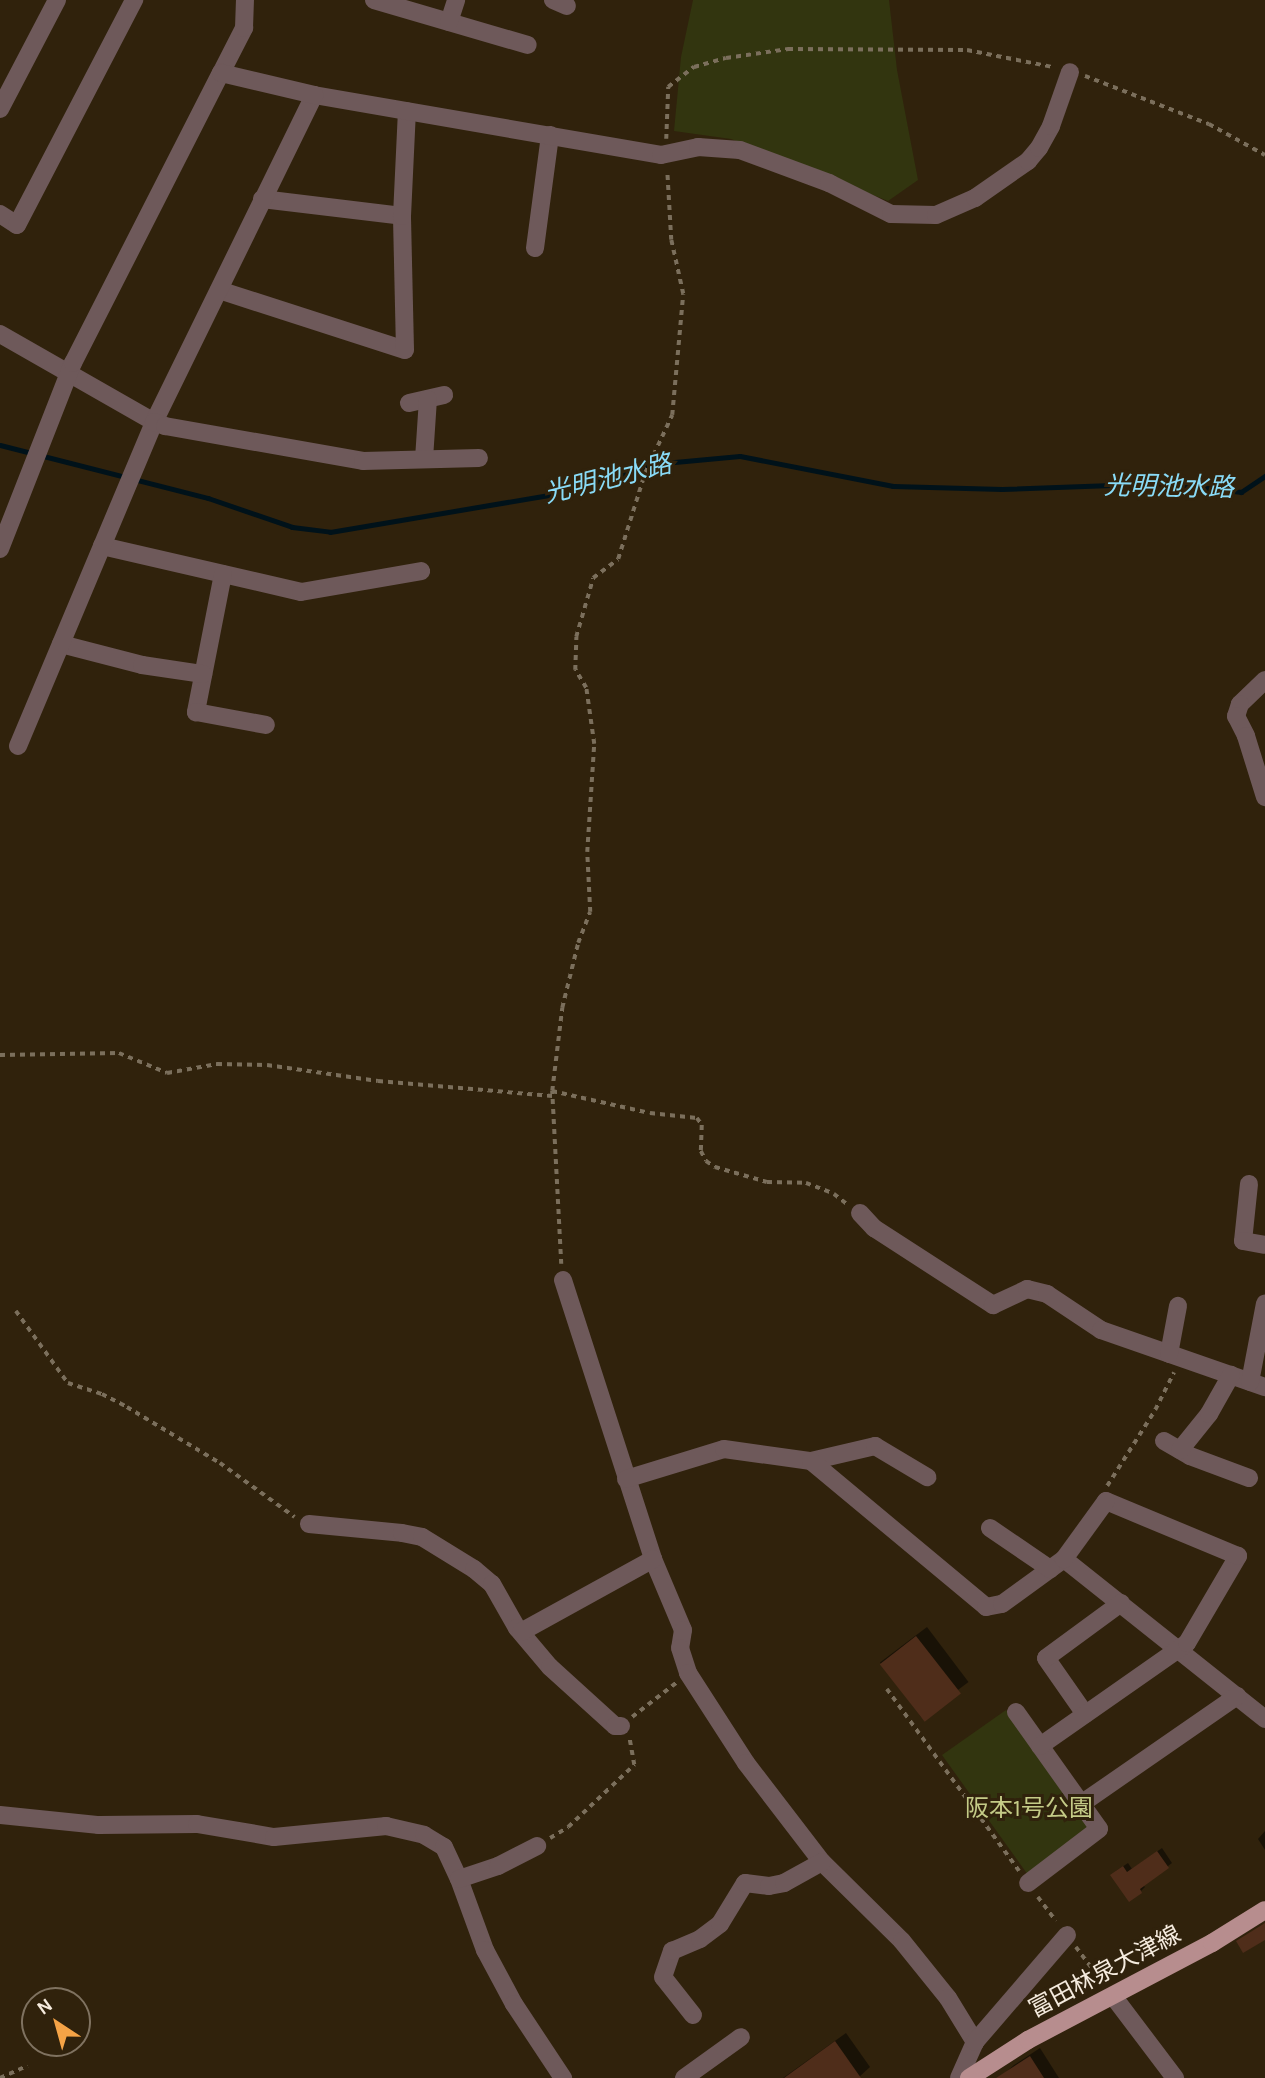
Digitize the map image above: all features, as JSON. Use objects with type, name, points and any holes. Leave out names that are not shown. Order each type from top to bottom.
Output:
[{"type":"main road","name":"富田林泉大津線","points":[[969,2078],[1028,2040],[1212,1943],[1265,1910]]},
{"type":"street","points":[[0,109],[57,0]]},
{"type":"street","points":[[0,214],[17,225],[134,0]]},
{"type":"street","points":[[0,549],[40,454],[69,374],[244,28],[245,0]]},
{"type":"street","points":[[374,0],[528,45]]},
{"type":"street","points":[[449,22],[456,0]]},
{"type":"street","points":[[221,74],[314,95],[666,153],[698,147],[740,150],[829,183],[891,214],[936,215],[975,198],[1028,161],[1051,126],[1070,72]]},
{"type":"street","points":[[18,746],[154,422],[314,95]]},
{"type":"street","points":[[219,290],[405,350],[402,216],[407,111]]},
{"type":"street","points":[[535,248],[550,135]]},
{"type":"street","points":[[262,199],[402,216]]},
{"type":"street","points":[[2,340],[165,426],[363,461],[479,458]]},
{"type":"street","points":[[409,403],[436,397],[424,458]]},
{"type":"street","points":[[102,546],[301,592],[421,571]]},
{"type":"street","points":[[223,574],[196,712],[266,725]]},
{"type":"street","points":[[61,644],[142,665],[203,674]]},
{"type":"street","points":[[1265,680],[1240,704],[1236,716],[1265,797]]},
{"type":"street","points":[[1249,1184],[1243,1241],[1265,1245]]},
{"type":"street","points":[[860,1213],[874,1228],[993,1305],[1027,1289],[1047,1294],[1101,1330],[1258,1385],[1265,1303]]},
{"type":"street","points":[[563,1280],[653,1559],[683,1630],[680,1648],[688,1673],[746,1763],[822,1862],[902,1941],[948,1998],[975,2042]]},
{"type":"street","points":[[1175,1356],[1178,1306]]},
{"type":"street","points":[[1231,1375],[1209,1414],[1172,1446],[1249,1478]]},
{"type":"street","points":[[626,1479],[724,1449],[811,1461],[875,1446],[927,1477]]},
{"type":"street","points":[[811,1461],[986,1606],[1002,1604],[1057,1564],[1106,1501],[1238,1556],[1187,1643],[1040,1746]]},
{"type":"street","points":[[309,1524],[422,1537],[474,1569],[492,1584],[520,1632],[551,1667],[615,1726],[621,1726]]},
{"type":"street","points":[[990,1528],[1121,1603],[1265,1719]]},
{"type":"street","points":[[520,1632],[653,1559]]},
{"type":"street","points":[[1085,1714],[1046,1658],[1121,1603]]},
{"type":"street","points":[[1081,1804],[1237,1696]]},
{"type":"street","points":[[1016,1712],[1099,1829],[1028,1882]]},
{"type":"street","points":[[0,1815],[99,1825],[197,1824],[274,1837],[386,1826],[424,1835],[443,1847],[459,1879],[485,1950],[502,1982],[564,2078]]},
{"type":"street","points":[[459,1879],[498,1866],[537,1846]]},
{"type":"street","points":[[693,2015],[663,1977],[672,1951],[700,1939],[720,1924],[745,1883],[769,1886],[784,1883],[822,1862]]},
{"type":"street","points":[[959,2078],[975,2042],[1067,1935]]},
{"type":"street","points":[[1112,1996],[1175,2078]]},
{"type":"street","points":[[684,2078],[741,2037]]},
{"type":"path","points":[[563,1280],[552,1093],[562,1008],[578,943],[590,912],[587,852],[594,744],[586,688],[575,670],[576,637],[593,578],[618,559],[645,473],[672,415],[683,294],[671,240],[666,153],[668,87],[694,67],[726,58],[788,50],[967,50],[1094,78],[1209,124],[1265,155]]},
{"type":"path","points":[[0,1055],[119,1053],[167,1073],[217,1064],[267,1065],[378,1080],[552,1093],[650,1113],[697,1118],[702,1125],[701,1151],[706,1161],[715,1167],[768,1182],[806,1184],[834,1194],[860,1213]]},
{"type":"path","points":[[16,1311],[68,1383],[102,1394],[127,1407],[220,1463],[299,1520],[309,1524]]},
{"type":"path","points":[[1106,1501],[1105,1489],[1155,1410],[1175,1356]]},
{"type":"path","points":[[537,1846],[568,1827],[634,1765],[629,1735],[621,1726],[688,1673]]},
{"type":"path","points":[[887,1689],[1112,1996]]},
{"type":"path","points":[[0,2078],[27,2066]]},
{"type":"green space","points":[[693,0],[889,0],[897,70],[918,180],[888,201],[731,139],[674,131],[681,57]]},
{"type":"green space","name":"阪本1号公園","points":[[1006,1710],[1089,1824],[1088,1832],[1028,1875],[942,1755]]},
{"type":"building","points":[[916,1636],[961,1694],[925,1722],[880,1664]]},
{"type":"building","points":[[1157,1851],[1169,1868],[1140,1889],[1142,1893],[1129,1902],[1110,1875],[1123,1866],[1127,1872]]},
{"type":"building","points":[[1265,1923],[1265,1940],[1243,1953],[1236,1941]]},
{"type":"building","points":[[835,2041],[861,2078],[784,2078]]},
{"type":"building","points":[[1030,2056],[1044,2078],[996,2078]]},
{"type":"waterway","name":"光明池水路","points":[[0,445],[208,498],[292,527],[330,532],[555,494],[653,464],[740,456],[893,486],[1002,489],[1167,483],[1241,492],[1265,476]]}]
